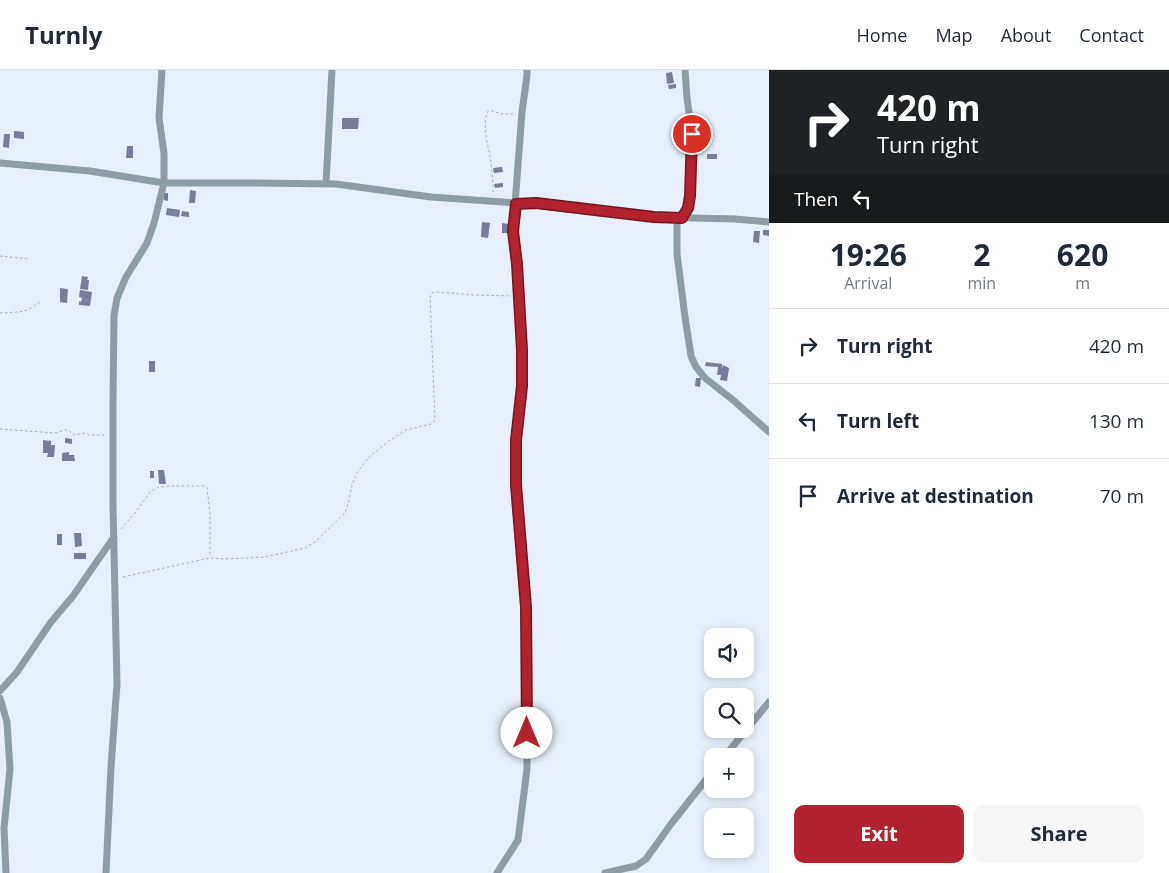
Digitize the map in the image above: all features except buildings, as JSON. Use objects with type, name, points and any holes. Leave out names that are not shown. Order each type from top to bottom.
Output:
[{"type":"street","points":[[106,873],[117,684],[113,434],[114,316],[126,277],[148,243],[164,183],[164,153],[159,118],[162,70]]},
{"type":"street","points":[[326,184],[332,70]]},
{"type":"street","points":[[497,873],[518,840],[527,769],[526,607],[516,485],[516,440],[522,386],[522,350],[513,231],[527,70]]},
{"type":"street","points":[[685,70],[692,134],[690,196],[688,208],[679,218],[678,254],[691,356],[696,367],[705,378],[769,432]]},
{"type":"street","points":[[0,163],[90,171],[164,183],[336,184],[430,197],[516,204],[536,203],[654,217],[735,219],[769,222]]},
{"type":"street","points":[[0,691],[17,672],[50,622],[82,585],[114,537]]},
{"type":"street","points":[[0,698],[6,722],[10,769],[4,828],[4,869]]},
{"type":"street","points":[[732,748],[769,702]]},
{"type":"street","points":[[605,873],[636,866],[646,859],[704,782]]},
{"type":"path","points":[[492,202],[493,181],[485,132],[486,115],[488,111],[502,114],[522,114]]},
{"type":"path","points":[[0,256],[30,259]]},
{"type":"path","points":[[115,579],[210,558],[266,557],[306,548],[315,542],[345,513],[356,474],[368,458],[406,430],[434,422],[430,297],[432,293],[519,296]]},
{"type":"path","points":[[0,313],[28,310],[41,301]]},
{"type":"path","points":[[0,429],[56,433],[68,430],[74,435],[86,433],[89,435],[113,434]]},
{"type":"path","points":[[114,537],[152,491],[160,487],[170,486],[204,486],[207,488],[210,513],[210,558]]},
{"type":"route","points":[[527,733],[526,607],[516,485],[516,440],[522,386],[522,350],[513,231],[516,204],[536,203],[654,217],[682,218],[688,208],[690,196],[692,134]]}]
